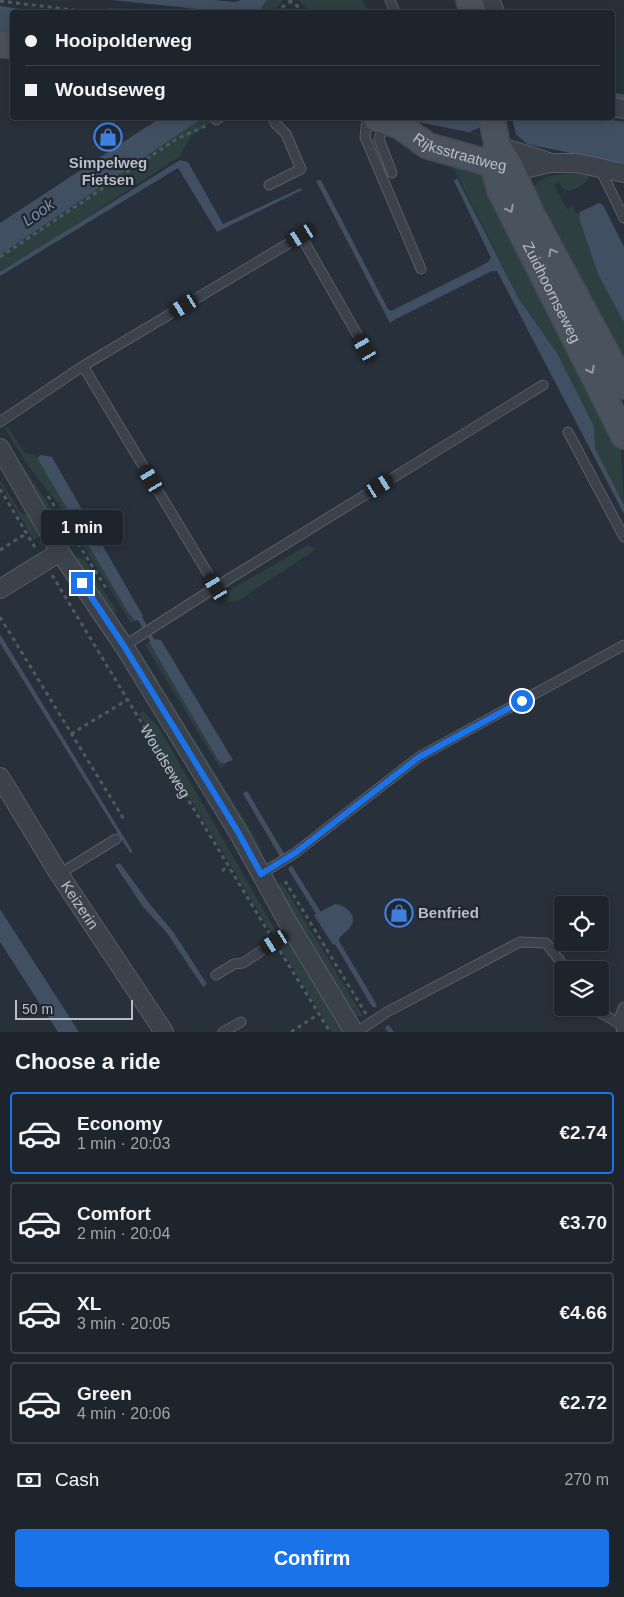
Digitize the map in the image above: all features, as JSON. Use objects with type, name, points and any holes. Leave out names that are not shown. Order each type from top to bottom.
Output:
[{"type":"main road","name":"Rijksstraatweg","points":[[383,121],[497,146]]},
{"type":"main road","name":"Rijksstraatweg","points":[[383,121],[426,150],[497,146]]},
{"type":"main road","name":"Zuidhoornseweg","points":[[497,146],[624,386]]},
{"type":"main road","name":"Zuidhoornseweg","points":[[497,146],[500,190],[624,436]]},
{"type":"street","name":"Rijksstraatweg","points":[[497,146],[528,168],[550,163],[576,163],[624,173]]},
{"type":"street","name":"Rijksstraatweg","points":[[497,146],[512,152],[530,155],[550,163]]},
{"type":"street","name":"Woudseweg","points":[[0,448],[60,552],[124,646],[238,832],[293,930],[355,1032]]},
{"type":"street","points":[[0,589],[60,552]]},
{"type":"street","name":"Keizerin","points":[[0,777],[59,874],[164,1032]]},
{"type":"lane","points":[[269,185],[301,169],[286,134],[274,120]]},
{"type":"lane","points":[[383,121],[379,139],[392,173]]},
{"type":"lane","points":[[383,121],[365,137],[421,269]]},
{"type":"lane","points":[[599,168],[624,218]]},
{"type":"lane","points":[[0,422],[83,366],[301,236],[365,348]]},
{"type":"lane","points":[[83,366],[216,587]]},
{"type":"lane","points":[[124,646],[142,633],[543,385]]},
{"type":"lane","points":[[568,432],[624,537]]},
{"type":"lane","points":[[261,874],[295,853],[419,757],[624,645]]},
{"type":"lane","points":[[59,874],[116,840]]},
{"type":"lane","points":[[216,975],[234,964],[243,963],[293,930]]},
{"type":"lane","points":[[355,1032],[387,1012],[520,942],[546,943],[560,961]]},
{"type":"lane","points":[[621,1028],[620,1016],[624,1007]]},
{"type":"lane","points":[[605,1016],[621,1028]]},
{"type":"lane","points":[[223,1032],[241,1022]]},
{"type":"path","points":[[0,1],[74,10]]},
{"type":"path","points":[[278,10],[289,1],[302,10]]},
{"type":"path","points":[[0,257],[178,138],[202,126]]},
{"type":"path","name":"Woudseweg","points":[[0,489],[330,1032]]},
{"type":"path","points":[[0,550],[28,533]]},
{"type":"path","points":[[0,617],[124,821]]},
{"type":"path","points":[[71,734],[127,700]]},
{"type":"path","points":[[222,871],[228,866]]},
{"type":"path","points":[[291,1032],[319,1014]]},
{"type":"shaded area","points":[[267,0],[281,0],[281,3],[274,10],[243,10],[265,4]]},
{"type":"shaded area","points":[[297,0],[362,0],[368,10],[310,10]]},
{"type":"shaded area","points":[[109,8],[168,10],[110,10]]},
{"type":"shaded area","points":[[200,120],[214,120],[192,135],[179,157],[0,274],[0,255]]},
{"type":"shaded area","points":[[448,157],[482,169],[615,429],[621,449],[624,505],[595,448],[594,426],[557,353],[519,299]]},
{"type":"shaded area","points":[[573,173],[591,174],[585,182],[571,191],[563,189],[559,182],[554,185],[567,209],[573,206],[576,214],[580,212],[579,219],[598,274],[624,323],[624,377],[530,192],[543,178]]},
{"type":"shaded area","points":[[8,427],[25,453],[35,455],[37,458],[135,621],[131,623],[58,504],[29,467],[5,429]]},
{"type":"shaded area","points":[[5,441],[69,533],[64,540],[3,442]]},
{"type":"shaded area","points":[[0,480],[21,513],[27,515],[39,536],[34,540],[0,484]]},
{"type":"shaded area","points":[[308,545],[316,549],[238,601],[229,602],[218,597]]},
{"type":"shaded area","points":[[76,557],[84,559],[117,612],[116,614],[104,605],[75,559]]},
{"type":"shaded area","points":[[149,642],[218,760],[223,764],[227,764],[220,768],[145,645]]},
{"type":"shaded area","points":[[140,652],[260,845],[263,854],[140,656]]},
{"type":"shaded area","points":[[143,711],[158,726],[278,935],[274,937],[139,714]]},
{"type":"shaded area","points":[[280,882],[363,1016],[355,1016],[280,893]]},
{"type":"shaded area","points":[[287,943],[293,945],[343,1032],[332,1032],[280,947]]},
{"type":"water","points":[[112,0],[214,0],[235,2],[241,0],[267,0],[260,10],[207,10]]},
{"type":"water","points":[[0,6],[27,10],[10,10],[10,38],[0,36]]},
{"type":"water","name":"Look","points":[[157,120],[200,120],[0,255],[0,223]]},
{"type":"water","points":[[409,120],[612,120],[624,122],[624,164]]},
{"type":"water","points":[[180,160],[188,162],[223,224],[301,188],[302,190],[217,232],[178,168],[0,276],[0,272]]},
{"type":"water","points":[[457,178],[519,299],[557,353],[594,426],[595,448],[624,505],[624,514],[497,271],[492,271],[390,323],[316,181],[321,180],[388,309],[391,311],[479,267],[491,258],[454,181]]},
{"type":"water","points":[[599,203],[603,205],[624,247],[624,323],[598,274],[579,219],[580,212]]},
{"type":"water","points":[[41,455],[52,457],[143,616],[154,639],[161,640],[233,760],[223,764],[218,760],[138,620],[135,621],[128,612],[37,458]]},
{"type":"water","points":[[0,634],[133,852],[130,853],[0,643]]},
{"type":"water","points":[[120,863],[174,933],[207,984],[203,987],[167,933],[144,908],[115,865]]},
{"type":"water","points":[[335,904],[347,909],[353,919],[349,928],[333,945],[314,915]]},
{"type":"water","points":[[0,909],[79,1032],[58,1032],[0,942]]},
{"type":"pier","points":[[512,120],[516,134],[527,144],[469,132],[479,128],[484,121]]},
{"type":"waterway","points":[[615,96],[624,97]]},
{"type":"waterway","points":[[246,794],[282,855]]},
{"type":"waterway","points":[[291,869],[321,917]]},
{"type":"waterway","points":[[335,939],[374,1005]]},
{"type":"waterway","points":[[388,1028],[391,1032]]},
{"type":"place","name":"Simpelweg Fietsen","points":[[108,137]]},
{"type":"place","name":"Benfried","points":[[399,913]]},
{"type":"route","points":[[82,583],[124,646],[238,832],[261,874],[290,857],[419,757],[522,701]]}]
